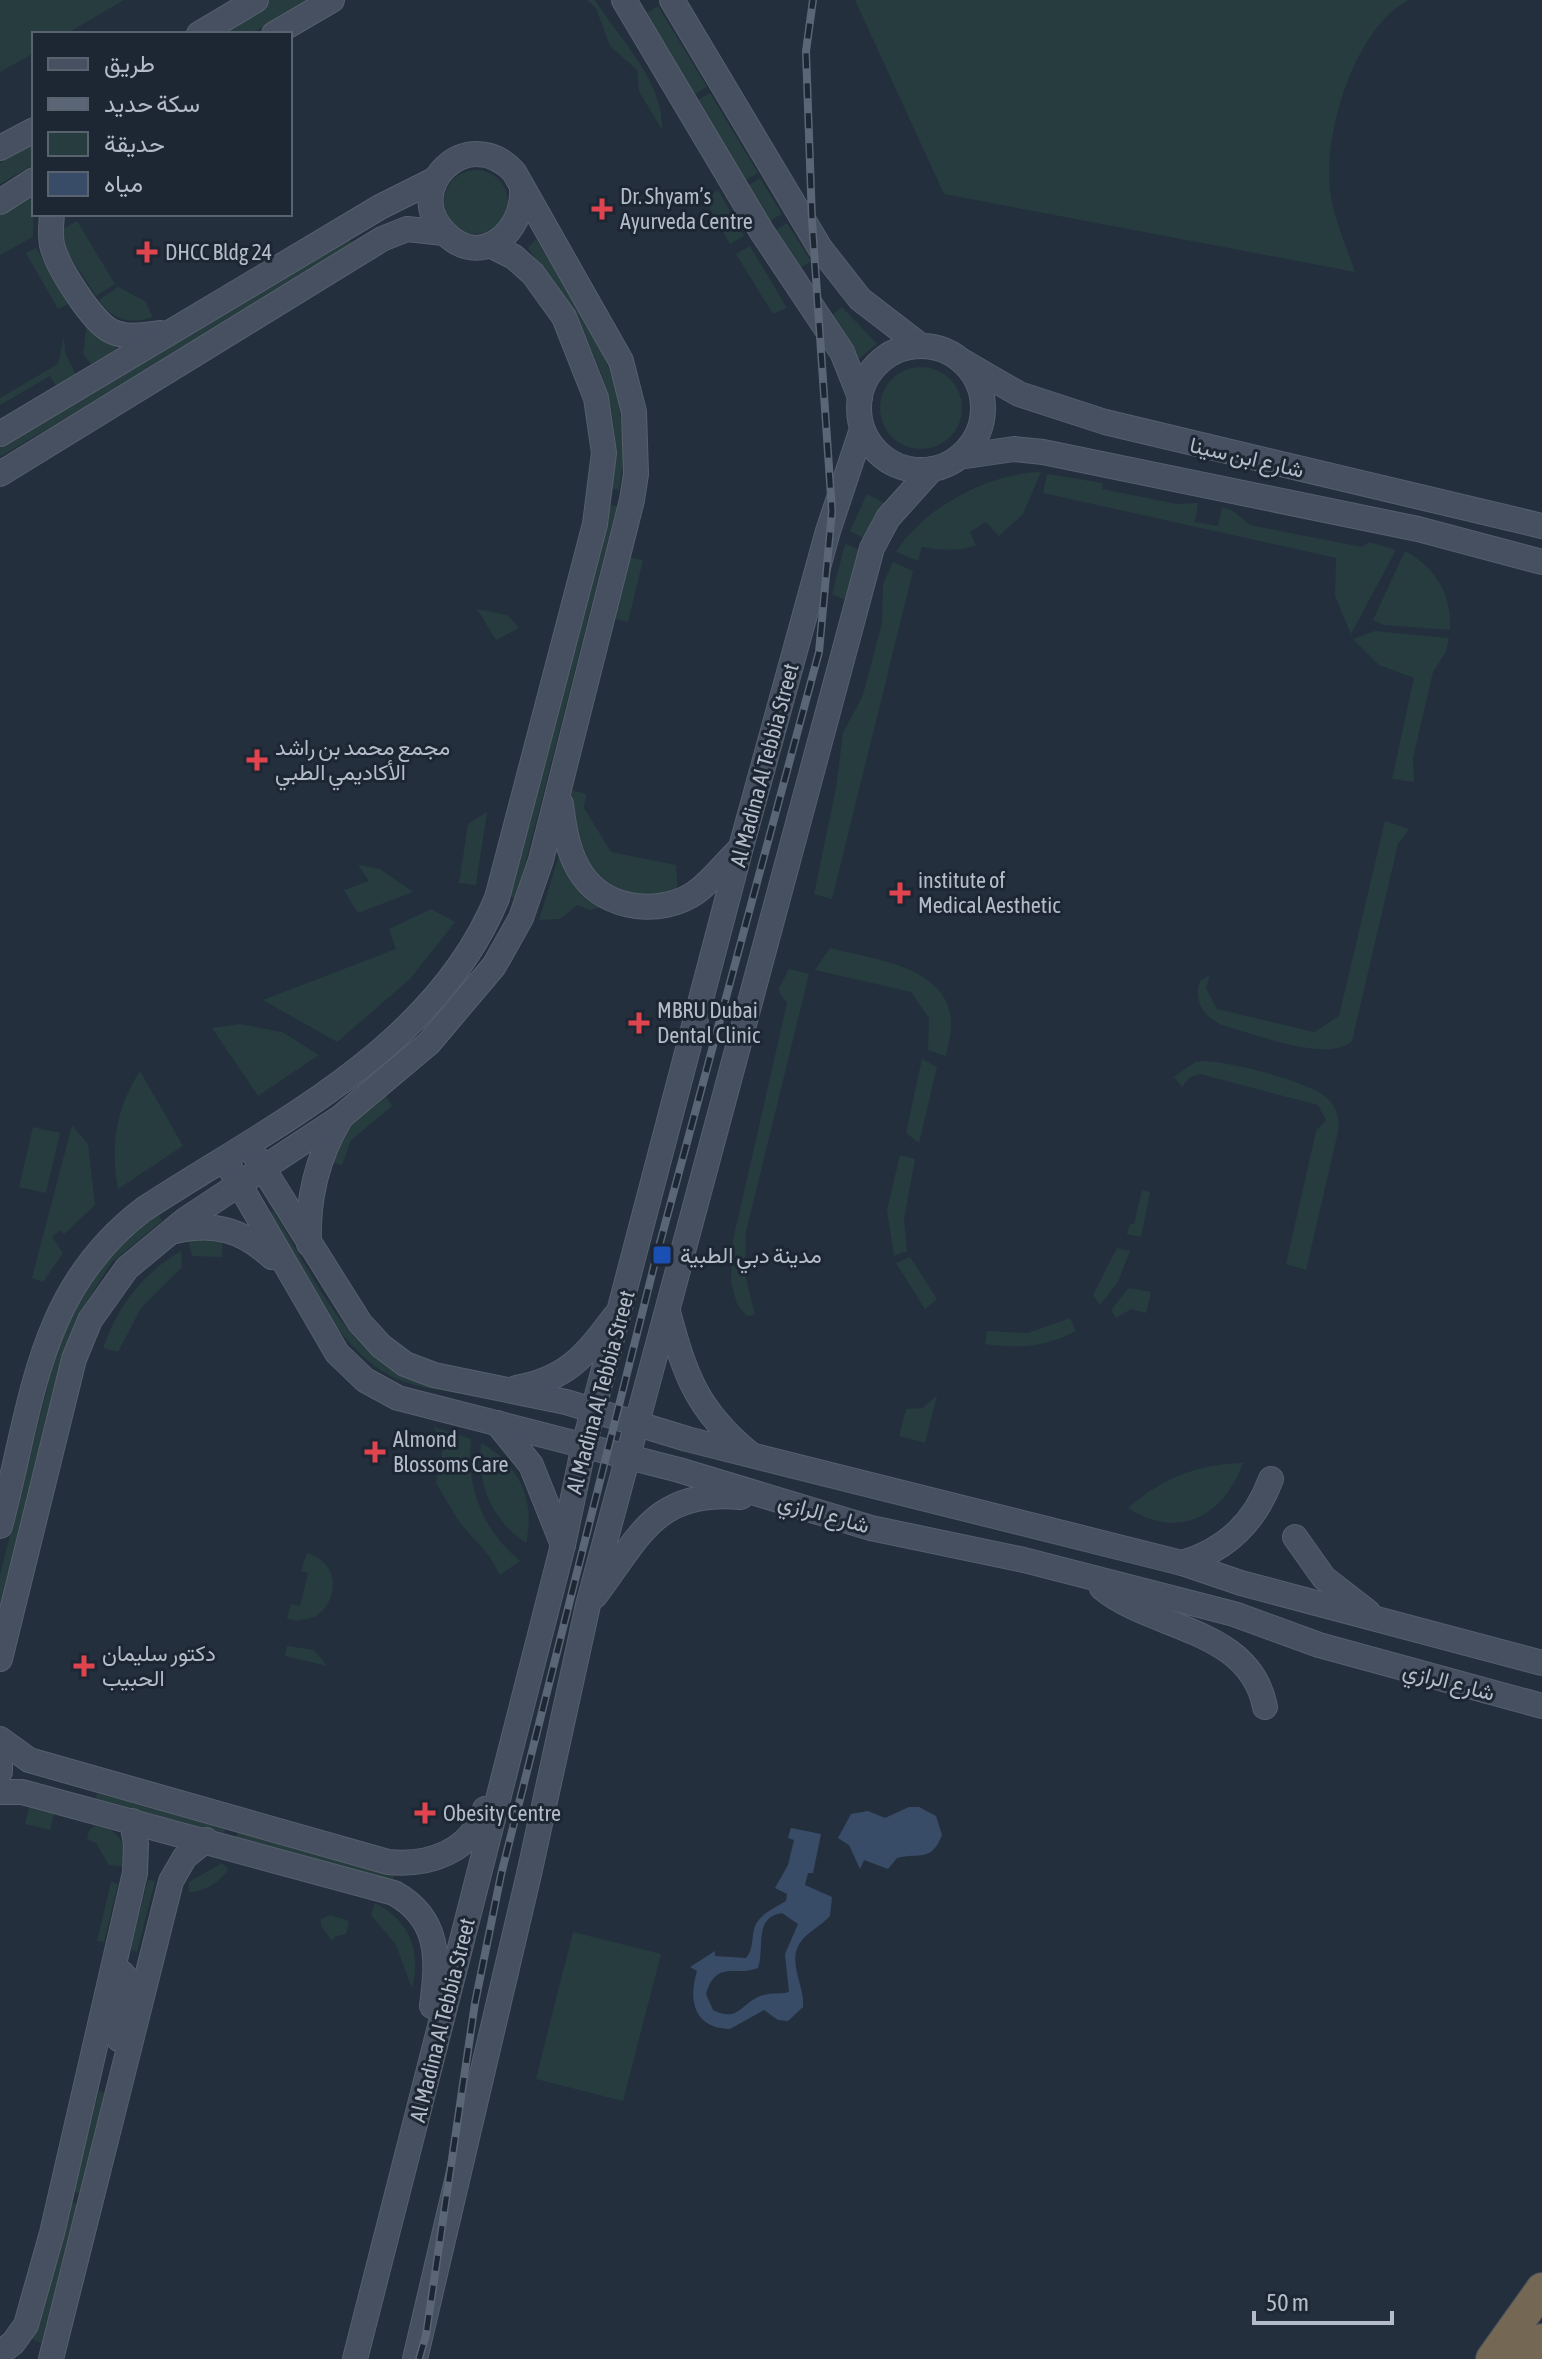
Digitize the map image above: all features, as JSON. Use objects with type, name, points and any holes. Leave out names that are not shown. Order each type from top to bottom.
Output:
[{"type":"highway","points":[[1492,2359],[1542,2289]]},
{"type":"highway","points":[[1512,2359],[1542,2315]]},
{"type":"highway","points":[[1528,2359],[1542,2340]]},
{"type":"street","points":[[202,32],[256,0]]},
{"type":"street","points":[[277,32],[332,0]]},
{"type":"street","points":[[624,0],[762,232],[842,352],[860,397],[862,429],[870,444],[897,466],[932,469],[959,457],[980,428],[983,410],[981,392],[962,361],[950,352],[921,346],[860,299],[820,248],[672,0]]},
{"type":"street","points":[[0,148],[32,131]]},
{"type":"street","points":[[0,434],[380,207],[436,179],[453,160],[478,153],[508,165],[621,361],[634,412],[636,439],[632,500],[559,792],[531,892],[509,942],[488,974],[429,1043],[341,1117],[169,1233],[127,1268],[111,1287],[90,1320],[74,1359],[0,1659]]},
{"type":"street","points":[[436,179],[431,207],[444,233]]},
{"type":"street","points":[[0,202],[32,181]]},
{"type":"street","points":[[490,245],[517,224],[523,207],[522,190]]},
{"type":"street","points":[[52,216],[50,232],[55,254],[86,306],[104,327],[134,336],[167,333]]},
{"type":"street","points":[[0,474],[382,239],[407,229],[444,233],[465,245],[490,245],[514,257],[533,274],[564,317],[596,398],[604,453],[595,524],[517,830],[492,910],[452,980],[408,1029],[338,1082],[120,1227],[94,1253],[66,1294],[46,1344],[0,1526]]},
{"type":"street","points":[[860,397],[870,373],[888,355],[921,346]]},
{"type":"street","name":"شارع ابن سينا","points":[[962,361],[1019,394],[1105,422],[1542,526]]},
{"type":"street","name":"Al Madina Al Tebbia Street","points":[[355,2359],[563,1545],[593,1410],[741,847],[828,531],[862,429]]},
{"type":"street","name":"شارع ابن سينا","points":[[959,457],[1014,449],[1043,452],[1393,524],[1542,562]]},
{"type":"street","name":"Al Madina Al Tebbia Street","points":[[415,2359],[529,1874],[588,1605],[872,548],[888,518],[932,469]]},
{"type":"street","points":[[1393,524],[1435,523],[1542,547]]},
{"type":"street","points":[[559,792],[569,849],[582,875],[594,888],[626,904],[662,906],[680,901],[695,892],[741,847]]},
{"type":"street","points":[[488,974],[505,929],[502,919],[492,910]]},
{"type":"street","points":[[309,1246],[311,1196],[318,1163],[341,1117]]},
{"type":"street","name":"شارع الرازي","points":[[247,1142],[309,1246],[360,1323],[393,1355],[434,1375],[593,1410],[754,1457],[1182,1563],[1241,1583],[1542,1663]]},
{"type":"street","name":"شارع الرازي","points":[[223,1157],[285,1269],[337,1353],[365,1380],[398,1398],[626,1456],[871,1528],[1024,1560],[1234,1614],[1319,1645],[1542,1706]]},
{"type":"street","points":[[169,1233],[201,1226],[227,1228],[246,1237],[285,1269]]},
{"type":"street","points":[[504,1390],[549,1380],[572,1368],[623,1305]]},
{"type":"street","points":[[668,1310],[693,1391],[711,1418],[754,1457]]},
{"type":"street","points":[[497,1423],[531,1465],[563,1545]]},
{"type":"street","points":[[1182,1563],[1211,1553],[1240,1531],[1253,1516],[1271,1479]]},
{"type":"street","points":[[588,1605],[635,1537],[658,1514],[682,1502],[708,1497],[780,1501]]},
{"type":"street","points":[[1295,1537],[1330,1584],[1365,1611],[1399,1625]]},
{"type":"street","points":[[1091,1579],[1124,1603],[1198,1632],[1226,1649],[1257,1684],[1265,1707]]},
{"type":"street","points":[[0,1739],[29,1760],[398,1863],[428,1861],[462,1844],[476,1830],[491,1792],[502,1781]]},
{"type":"street","points":[[0,1745],[0,1772]]},
{"type":"street","points":[[0,1792],[22,1792],[394,1893],[417,1909],[432,1932],[438,1960],[425,2054],[428,2076]]},
{"type":"street","points":[[0,2354],[20,2334],[30,2312],[55,2221],[135,1873],[136,1844],[132,1821]]},
{"type":"street","points":[[51,2359],[171,1881],[185,1857],[206,1840]]},
{"type":"street","points":[[112,1975],[118,1972],[127,1979],[119,2037],[127,2060]]},
{"type":"street","points":[[0,2354],[21,2359]]},
{"type":"green space","points":[[0,0],[124,0],[69,32],[32,32],[32,54],[0,72]]},
{"type":"green space","points":[[271,0],[308,0],[254,32],[217,32]]},
{"type":"green space","points":[[587,0],[595,0],[639,62],[656,95],[662,130],[639,91],[637,70],[610,46],[596,8]]},
{"type":"green space","points":[[855,0],[1409,0],[1389,14],[1372,35],[1345,89],[1336,120],[1329,178],[1332,202],[1355,272],[944,194]]},
{"type":"green space","points":[[658,6],[707,87],[690,97],[642,16]]},
{"type":"green space","points":[[710,93],[758,173],[741,183],[693,103]]},
{"type":"green space","points":[[32,143],[32,165],[0,184],[0,163]]},
{"type":"green space","points":[[476,170],[488,172],[499,179],[506,190],[506,214],[499,225],[488,232],[476,234],[464,232],[453,225],[446,214],[444,202],[446,190],[453,179],[464,172]]},
{"type":"green space","points":[[760,178],[782,214],[765,224],[744,188]]},
{"type":"green space","points":[[718,190],[744,236],[730,244],[704,198]]},
{"type":"green space","points":[[32,193],[33,237],[0,255],[0,215]]},
{"type":"green space","points":[[77,221],[115,284],[96,296],[66,250],[61,230]]},
{"type":"green space","points":[[787,223],[811,261],[795,271],[771,233]]},
{"type":"green space","points":[[349,239],[353,247],[0,457],[0,448],[16,437]]},
{"type":"green space","points":[[536,239],[590,328],[615,387],[623,453],[619,490],[612,489],[615,453],[613,420],[606,389],[582,333],[528,248]]},
{"type":"green space","points":[[750,246],[787,308],[773,314],[736,254]]},
{"type":"green space","points":[[36,248],[68,304],[58,309],[26,253]]},
{"type":"green space","points":[[118,287],[145,301],[153,317],[137,321],[123,319],[104,307],[99,300]]},
{"type":"green space","points":[[842,307],[877,344],[856,361],[830,317]]},
{"type":"green space","points":[[87,322],[118,350],[91,364],[83,354]]},
{"type":"green space","points":[[64,337],[65,353],[76,375],[57,387],[50,376],[0,405],[0,398],[58,364]]},
{"type":"green space","points":[[921,367],[937,370],[950,379],[959,392],[962,408],[959,424],[950,437],[937,446],[921,449],[905,446],[892,437],[883,424],[880,408],[883,392],[892,379],[905,370]]},
{"type":"green space","points":[[1041,472],[1023,514],[999,536],[986,522],[970,532],[976,545],[949,550],[922,547],[918,561],[896,552],[908,536],[940,507],[1000,479]]},
{"type":"green space","points":[[1047,474],[1103,483],[1102,489],[1177,504],[1198,503],[1195,522],[1218,526],[1222,507],[1233,511],[1250,525],[1362,547],[1369,542],[1396,550],[1351,634],[1335,596],[1336,558],[1043,493]]},
{"type":"green space","points":[[867,494],[886,504],[867,540],[850,531]]},
{"type":"green space","points":[[609,505],[617,506],[516,900],[509,895]]},
{"type":"green space","points":[[845,544],[863,551],[848,601],[832,594]]},
{"type":"green space","points":[[1405,551],[1425,566],[1440,584],[1448,605],[1450,630],[1384,625],[1373,620]]},
{"type":"green space","points":[[630,557],[643,560],[628,622],[615,619]]},
{"type":"green space","points":[[893,562],[913,571],[832,899],[814,894],[836,788],[843,733],[863,695],[882,623],[883,584]]},
{"type":"green space","points":[[477,609],[507,615],[519,628],[496,640]]},
{"type":"green space","points":[[1375,631],[1449,638],[1446,651],[1433,672],[1413,758],[1414,782],[1392,779],[1414,678],[1379,665],[1353,639]]},
{"type":"green space","points":[[571,790],[586,794],[584,808],[611,852],[676,865],[678,894],[649,898],[626,893],[582,864],[569,802]]},
{"type":"green space","points":[[487,812],[476,885],[459,883],[468,824]]},
{"type":"green space","points":[[1385,821],[1409,829],[1398,844],[1352,1041],[1341,1047],[1326,1049],[1289,1045],[1222,1025],[1210,1018],[1199,1002],[1198,988],[1200,981],[1210,975],[1206,988],[1217,1009],[1314,1032],[1339,1016]]},
{"type":"green space","points":[[562,845],[606,906],[590,910],[577,905],[560,919],[539,920]]},
{"type":"green space","points":[[358,865],[380,869],[413,892],[358,913],[344,890],[369,881]]},
{"type":"green space","points":[[431,909],[455,922],[410,979],[337,1042],[263,1000],[396,949],[389,929]]},
{"type":"green space","points":[[830,948],[906,968],[938,990],[948,1005],[951,1025],[946,1056],[928,1050],[929,1018],[911,992],[815,970]]},
{"type":"green space","points":[[789,969],[809,974],[746,1232],[745,1274],[755,1315],[747,1316],[737,1304],[731,1282],[733,1240],[787,1003],[778,990]]},
{"type":"green space","points":[[240,1024],[282,1032],[319,1055],[258,1096],[212,1028]]},
{"type":"green space","points":[[922,1059],[937,1067],[919,1143],[906,1133]]},
{"type":"green space","points":[[1195,1062],[1223,1063],[1284,1078],[1318,1092],[1335,1109],[1338,1132],[1306,1270],[1286,1264],[1316,1131],[1326,1120],[1318,1105],[1200,1074],[1190,1077],[1182,1087],[1174,1077]]},
{"type":"green space","points":[[140,1071],[183,1146],[118,1189],[115,1158],[117,1128],[125,1099]]},
{"type":"green space","points":[[386,1096],[392,1106],[351,1140],[342,1165],[326,1160],[348,1125]]},
{"type":"green space","points":[[72,1125],[88,1144],[95,1205],[64,1234],[60,1230],[52,1237],[63,1253],[43,1282],[32,1278]]},
{"type":"green space","points":[[33,1127],[60,1133],[46,1193],[19,1187]]},
{"type":"green space","points":[[900,1155],[915,1159],[904,1219],[907,1251],[894,1256],[887,1210]]},
{"type":"green space","points":[[1142,1190],[1150,1192],[1141,1237],[1127,1234],[1130,1224],[1134,1224]]},
{"type":"green space","points":[[273,1211],[324,1297],[356,1339],[391,1367],[462,1387],[461,1394],[397,1379],[351,1345],[319,1303],[265,1215]]},
{"type":"green space","points":[[157,1212],[162,1221],[112,1262],[75,1320],[0,1604],[0,1575],[62,1329],[99,1263]]},
{"type":"green space","points":[[223,1233],[222,1257],[192,1256],[187,1235]]},
{"type":"green space","points":[[1117,1248],[1130,1251],[1118,1282],[1100,1305],[1093,1295]]},
{"type":"green space","points":[[181,1251],[182,1267],[141,1308],[118,1352],[103,1348],[116,1318],[133,1292],[154,1270]]},
{"type":"green space","points":[[910,1257],[937,1299],[925,1309],[896,1263]]},
{"type":"green space","points":[[1129,1288],[1151,1292],[1146,1313],[1131,1309],[1116,1318],[1111,1310]]},
{"type":"green space","points":[[1070,1318],[1076,1331],[1054,1340],[1020,1346],[985,1344],[987,1331],[1028,1333]]},
{"type":"green space","points":[[937,1395],[925,1443],[899,1436],[906,1409],[923,1408]]},
{"type":"green space","points":[[434,1427],[471,1439],[471,1474],[479,1506],[496,1535],[520,1561],[500,1575],[490,1557],[460,1523],[436,1483],[443,1449]]},
{"type":"green space","points":[[481,1443],[505,1462],[522,1485],[529,1513],[526,1543],[504,1523],[489,1500],[481,1473]]},
{"type":"green space","points":[[1243,1463],[1224,1497],[1198,1518],[1165,1522],[1147,1518],[1128,1508],[1154,1488],[1181,1475],[1211,1466]]},
{"type":"green space","points":[[307,1553],[325,1564],[333,1582],[332,1591],[329,1601],[315,1617],[296,1621],[287,1618],[291,1604],[300,1606],[308,1573],[301,1571]]},
{"type":"green space","points":[[287,1646],[314,1650],[327,1666],[285,1656]]},
{"type":"green space","points":[[97,1793],[226,1826],[224,1833],[95,1799]]},
{"type":"green space","points":[[29,1808],[54,1814],[50,1830],[25,1824]]},
{"type":"green space","points":[[95,1826],[116,1834],[126,1852],[128,1867],[109,1865],[96,1843],[87,1839],[89,1830]]},
{"type":"green space","points":[[238,1830],[395,1873],[393,1880],[236,1838]]},
{"type":"green space","points":[[222,1863],[228,1869],[221,1878],[205,1888],[189,1892],[189,1882]]},
{"type":"green space","points":[[148,1880],[155,1881],[137,1952],[130,1950]]},
{"type":"green space","points":[[111,1882],[118,1884],[104,1942],[97,1941]]},
{"type":"green space","points":[[375,1903],[397,1918],[410,1938],[415,1962],[412,1988],[396,1945],[371,1915]]},
{"type":"green space","points":[[330,1915],[349,1921],[346,1934],[334,1937],[332,1941],[321,1926],[321,1919]]},
{"type":"green space","points":[[573,1932],[661,1954],[623,2101],[536,2079]]},
{"type":"green space","points":[[99,2091],[105,2093],[79,2193],[73,2191]]},
{"type":"green space","points":[[70,2202],[77,2203],[41,2343],[31,2339]]},
{"type":"water","points":[[909,1807],[919,1807],[936,1816],[942,1835],[934,1850],[924,1855],[897,1858],[888,1869],[864,1860],[860,1869],[849,1845],[838,1838],[851,1814],[868,1811],[885,1818]]},
{"type":"water","points":[[791,1828],[821,1834],[813,1873],[808,1873],[805,1885],[832,1897],[830,1916],[806,1936],[796,1950],[803,2007],[788,2021],[778,2020],[764,2010],[730,2029],[708,2024],[701,2018],[694,2002],[697,1971],[690,1967],[715,1951],[715,1956],[746,1958],[758,1921],[786,1901],[787,1894],[775,1888],[788,1865],[794,1840],[788,1838]],"holes":[[[782,1913],[798,1924],[785,1954],[789,1992],[767,1994],[735,2013],[722,2014],[713,2010],[706,1994],[715,1976],[728,1971],[758,1968],[767,1920]]]},
{"type":"railway","points":[[419,2359],[426,2335],[475,2003],[501,1875],[657,1254],[819,652],[832,511],[812,220],[806,51],[813,0]]},
{"type":"place","name":"Dr. Shyam’s Ayurveda Centre","points":[[602,209]]},
{"type":"place","name":"DHCC Bldg 24","points":[[147,252]]},
{"type":"place","name":"مجمع محمد بن راشد الأكاديمي الطبي","points":[[257,760]]},
{"type":"place","name":"institute of Medical Aesthetic","points":[[900,893]]},
{"type":"place","name":"MBRU Dubai Dental Clinic","points":[[639,1023]]},
{"type":"place","name":"مدينة دبي الطبية","points":[[662,1255]]},
{"type":"place","name":"Almond Blossoms Care","points":[[375,1452]]},
{"type":"place","name":"دكتور سليمان الحبيب","points":[[84,1666]]},
{"type":"place","name":"Obesity Centre","points":[[425,1813]]}]
